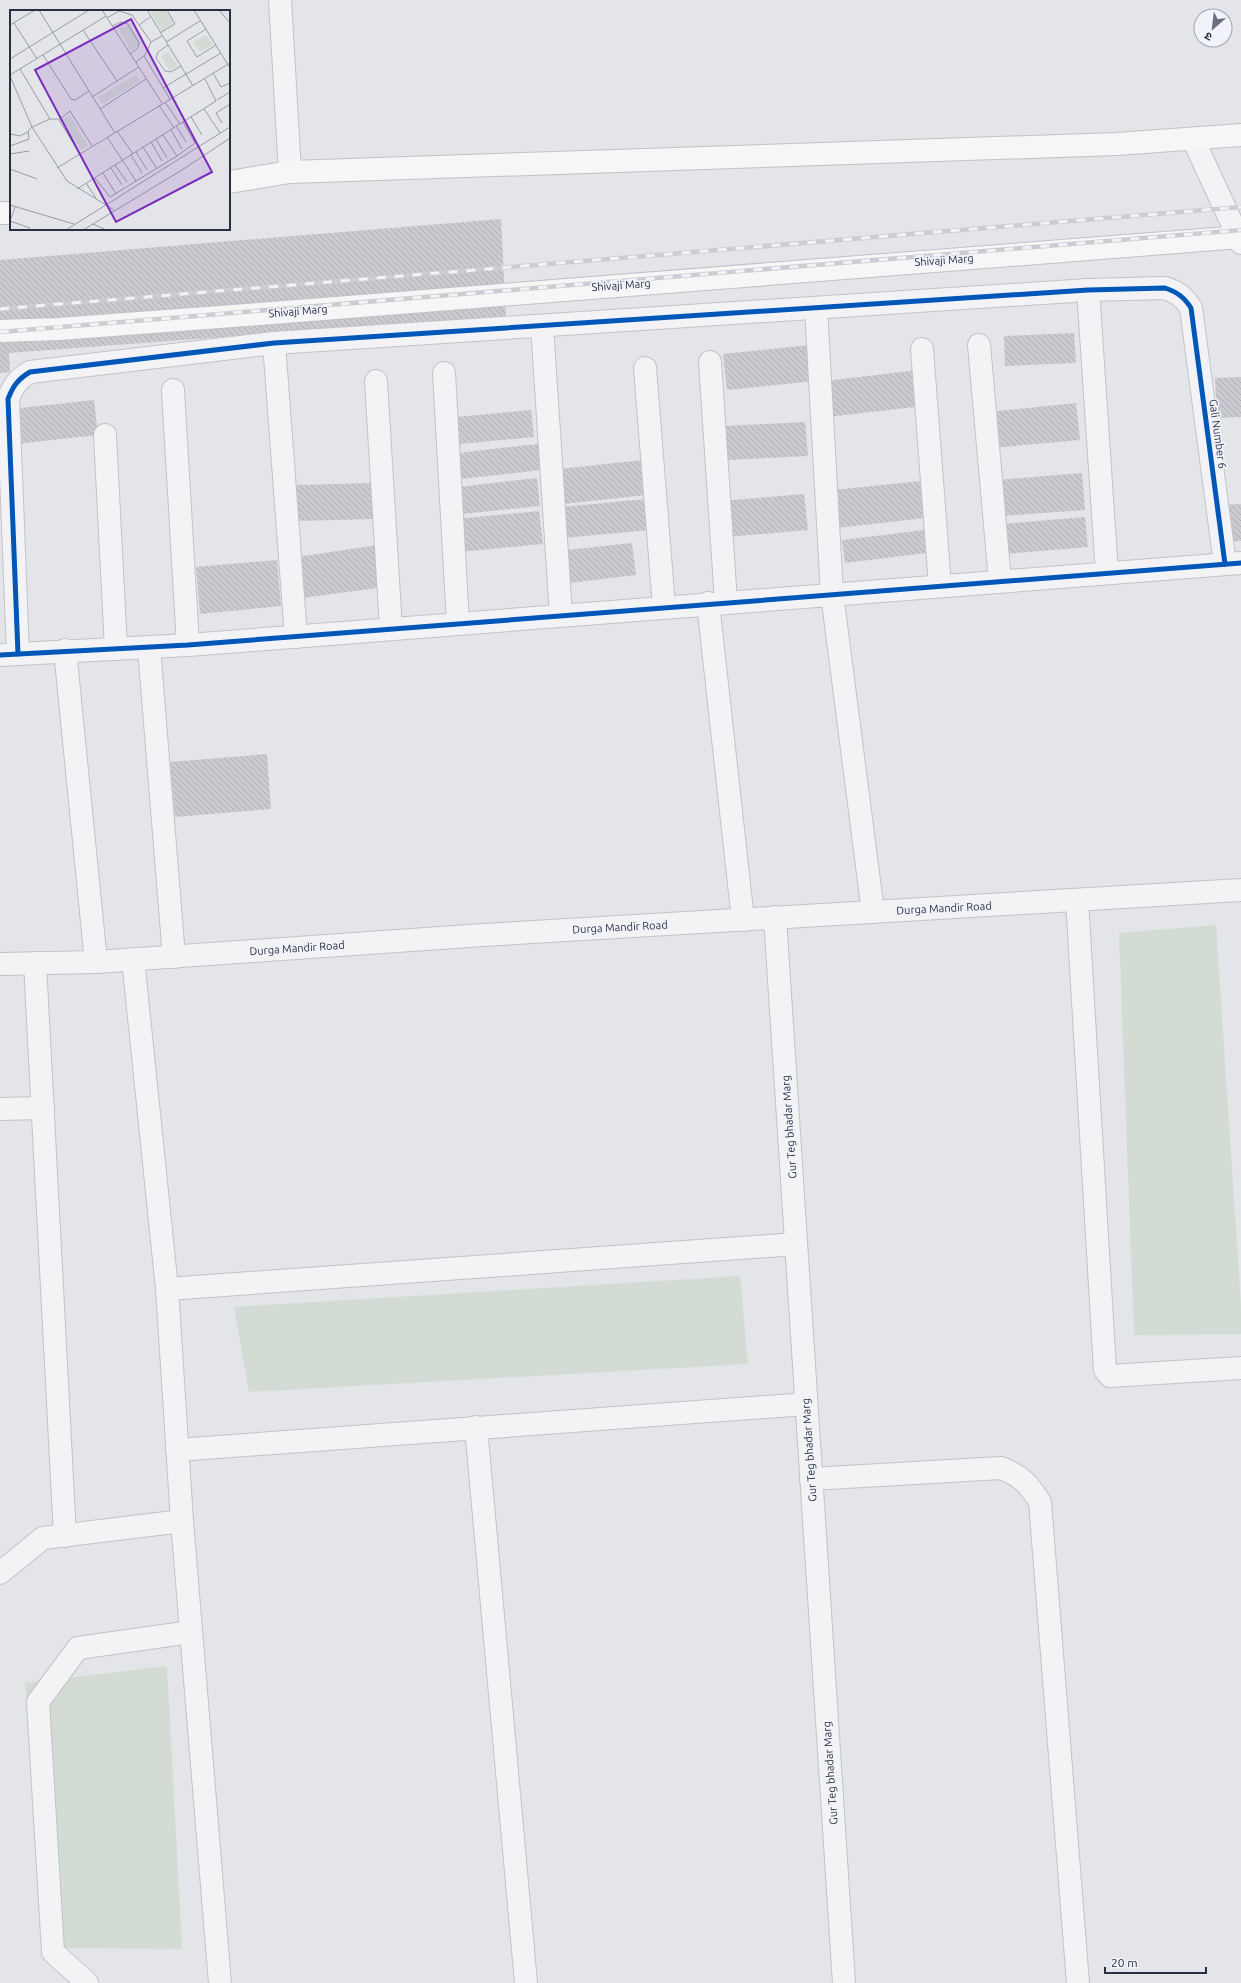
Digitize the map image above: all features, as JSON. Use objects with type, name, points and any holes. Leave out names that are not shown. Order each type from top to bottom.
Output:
[{"type":"main road","points":[[230,182],[290,172],[1109,145],[1241,135]]},
{"type":"main road","points":[[0,213],[10,212]]},
{"type":"main road","name":"Shivaji Marg","points":[[0,332],[272,313],[1240,239]]},
{"type":"street","points":[[280,0],[290,172]]},
{"type":"street","points":[[1193,139],[1240,239]]},
{"type":"street","name":"Gali Number 6","points":[[1088,290],[1165,288],[1176,291],[1185,298],[1191,308],[1233,563]]},
{"type":"street","points":[[1107,573],[1088,290],[274,343],[30,372],[19,378],[12,387],[8,399],[9,654],[65,650],[149,648],[561,615],[940,586],[1000,581],[1107,573],[1233,563]]},
{"type":"street","points":[[816,308],[832,594],[873,912]]},
{"type":"street","points":[[542,326],[561,615]]},
{"type":"street","points":[[274,343],[296,637]]},
{"type":"street","points":[[979,345],[1000,581]]},
{"type":"street","points":[[922,349],[940,586]]},
{"type":"street","points":[[710,362],[717,603],[743,920]]},
{"type":"street","points":[[645,368],[664,607]]},
{"type":"street","points":[[444,373],[458,624]]},
{"type":"street","points":[[376,381],[391,629]]},
{"type":"street","points":[[173,390],[188,645]]},
{"type":"street","points":[[105,435],[116,649]]},
{"type":"street","points":[[149,648],[174,956]]},
{"type":"street","points":[[65,650],[96,962]]},
{"type":"street","name":"Durga Mandir Road","points":[[0,964],[96,962],[483,935],[1241,890]]},
{"type":"street","points":[[1077,900],[1104,1370],[1110,1376],[1241,1368]]},
{"type":"street","name":"Gur Teg bhadar Marg","points":[[776,917],[844,1983]]},
{"type":"street","points":[[133,959],[167,1289],[182,1521],[220,1983]]},
{"type":"street","points":[[35,963],[65,1536]]},
{"type":"street","points":[[0,1109],[43,1108]]},
{"type":"street","points":[[167,1289],[796,1244]]},
{"type":"street","points":[[177,1450],[806,1404]]},
{"type":"street","points":[[476,1427],[526,1983]]},
{"type":"street","points":[[811,1479],[1001,1468],[1017,1474],[1030,1486],[1040,1502],[1078,1983]]},
{"type":"street","points":[[0,1573],[43,1538],[182,1521]]},
{"type":"street","points":[[87,1983],[53,1952],[38,1702],[78,1648],[191,1632]]},
{"type":"shaded area","points":[[1216,925],[1241,1306],[1241,1334],[1134,1335],[1119,933]]},
{"type":"shaded area","points":[[740,1276],[748,1364],[249,1392],[234,1307]]},
{"type":"shaded area","points":[[167,1666],[182,1949],[56,1948],[25,1683]]},
{"type":"building","points":[[501,219],[506,316],[9,353],[10,372],[0,373],[0,260]]},
{"type":"building","points":[[1074,333],[1076,363],[1005,366],[1004,336]]},
{"type":"building","points":[[810,345],[814,381],[727,390],[723,354]]},
{"type":"building","points":[[919,370],[923,406],[828,417],[824,381]]},
{"type":"building","points":[[1241,377],[1241,417],[1217,418],[1215,378]]},
{"type":"building","points":[[94,400],[98,435],[15,444],[11,409]]},
{"type":"building","points":[[1076,403],[1080,440],[992,448],[988,412]]},
{"type":"building","points":[[531,410],[534,437],[459,444],[456,417]]},
{"type":"building","points":[[805,422],[808,456],[727,460],[725,426]]},
{"type":"building","points":[[538,444],[541,470],[461,479],[457,453]]},
{"type":"building","points":[[643,460],[647,495],[563,504],[559,469]]},
{"type":"building","points":[[1082,473],[1085,510],[1001,516],[998,480]]},
{"type":"building","points":[[537,478],[540,506],[462,514],[459,487]]},
{"type":"building","points":[[921,481],[925,518],[837,528],[833,490]]},
{"type":"building","points":[[374,483],[375,519],[295,521],[294,485]]},
{"type":"building","points":[[804,494],[808,530],[726,537],[722,501]]},
{"type":"building","points":[[646,499],[649,530],[563,538],[561,507]]},
{"type":"building","points":[[1241,504],[1241,541],[1226,542],[1223,505]]},
{"type":"building","points":[[539,511],[543,544],[459,552],[455,519]]},
{"type":"building","points":[[1085,517],[1088,547],[1005,554],[1002,524]]},
{"type":"building","points":[[924,530],[927,553],[845,563],[842,540]]},
{"type":"building","points":[[632,543],[636,575],[570,583],[566,550]]},
{"type":"building","points":[[378,545],[384,587],[303,598],[297,557]]},
{"type":"building","points":[[277,560],[281,606],[200,614],[196,567]]},
{"type":"building","points":[[267,754],[271,809],[175,817],[170,762]]},
{"type":"railway","points":[[0,309],[1241,207]]},
{"type":"railway","points":[[0,332],[1241,230]]},
{"type":"cycle path","points":[[18,654],[8,399],[16,383],[30,372],[274,343],[1088,290],[1165,288],[1180,295],[1191,308],[1225,564]]},
{"type":"cycle path","points":[[0,655],[188,645],[1241,563]]}]
